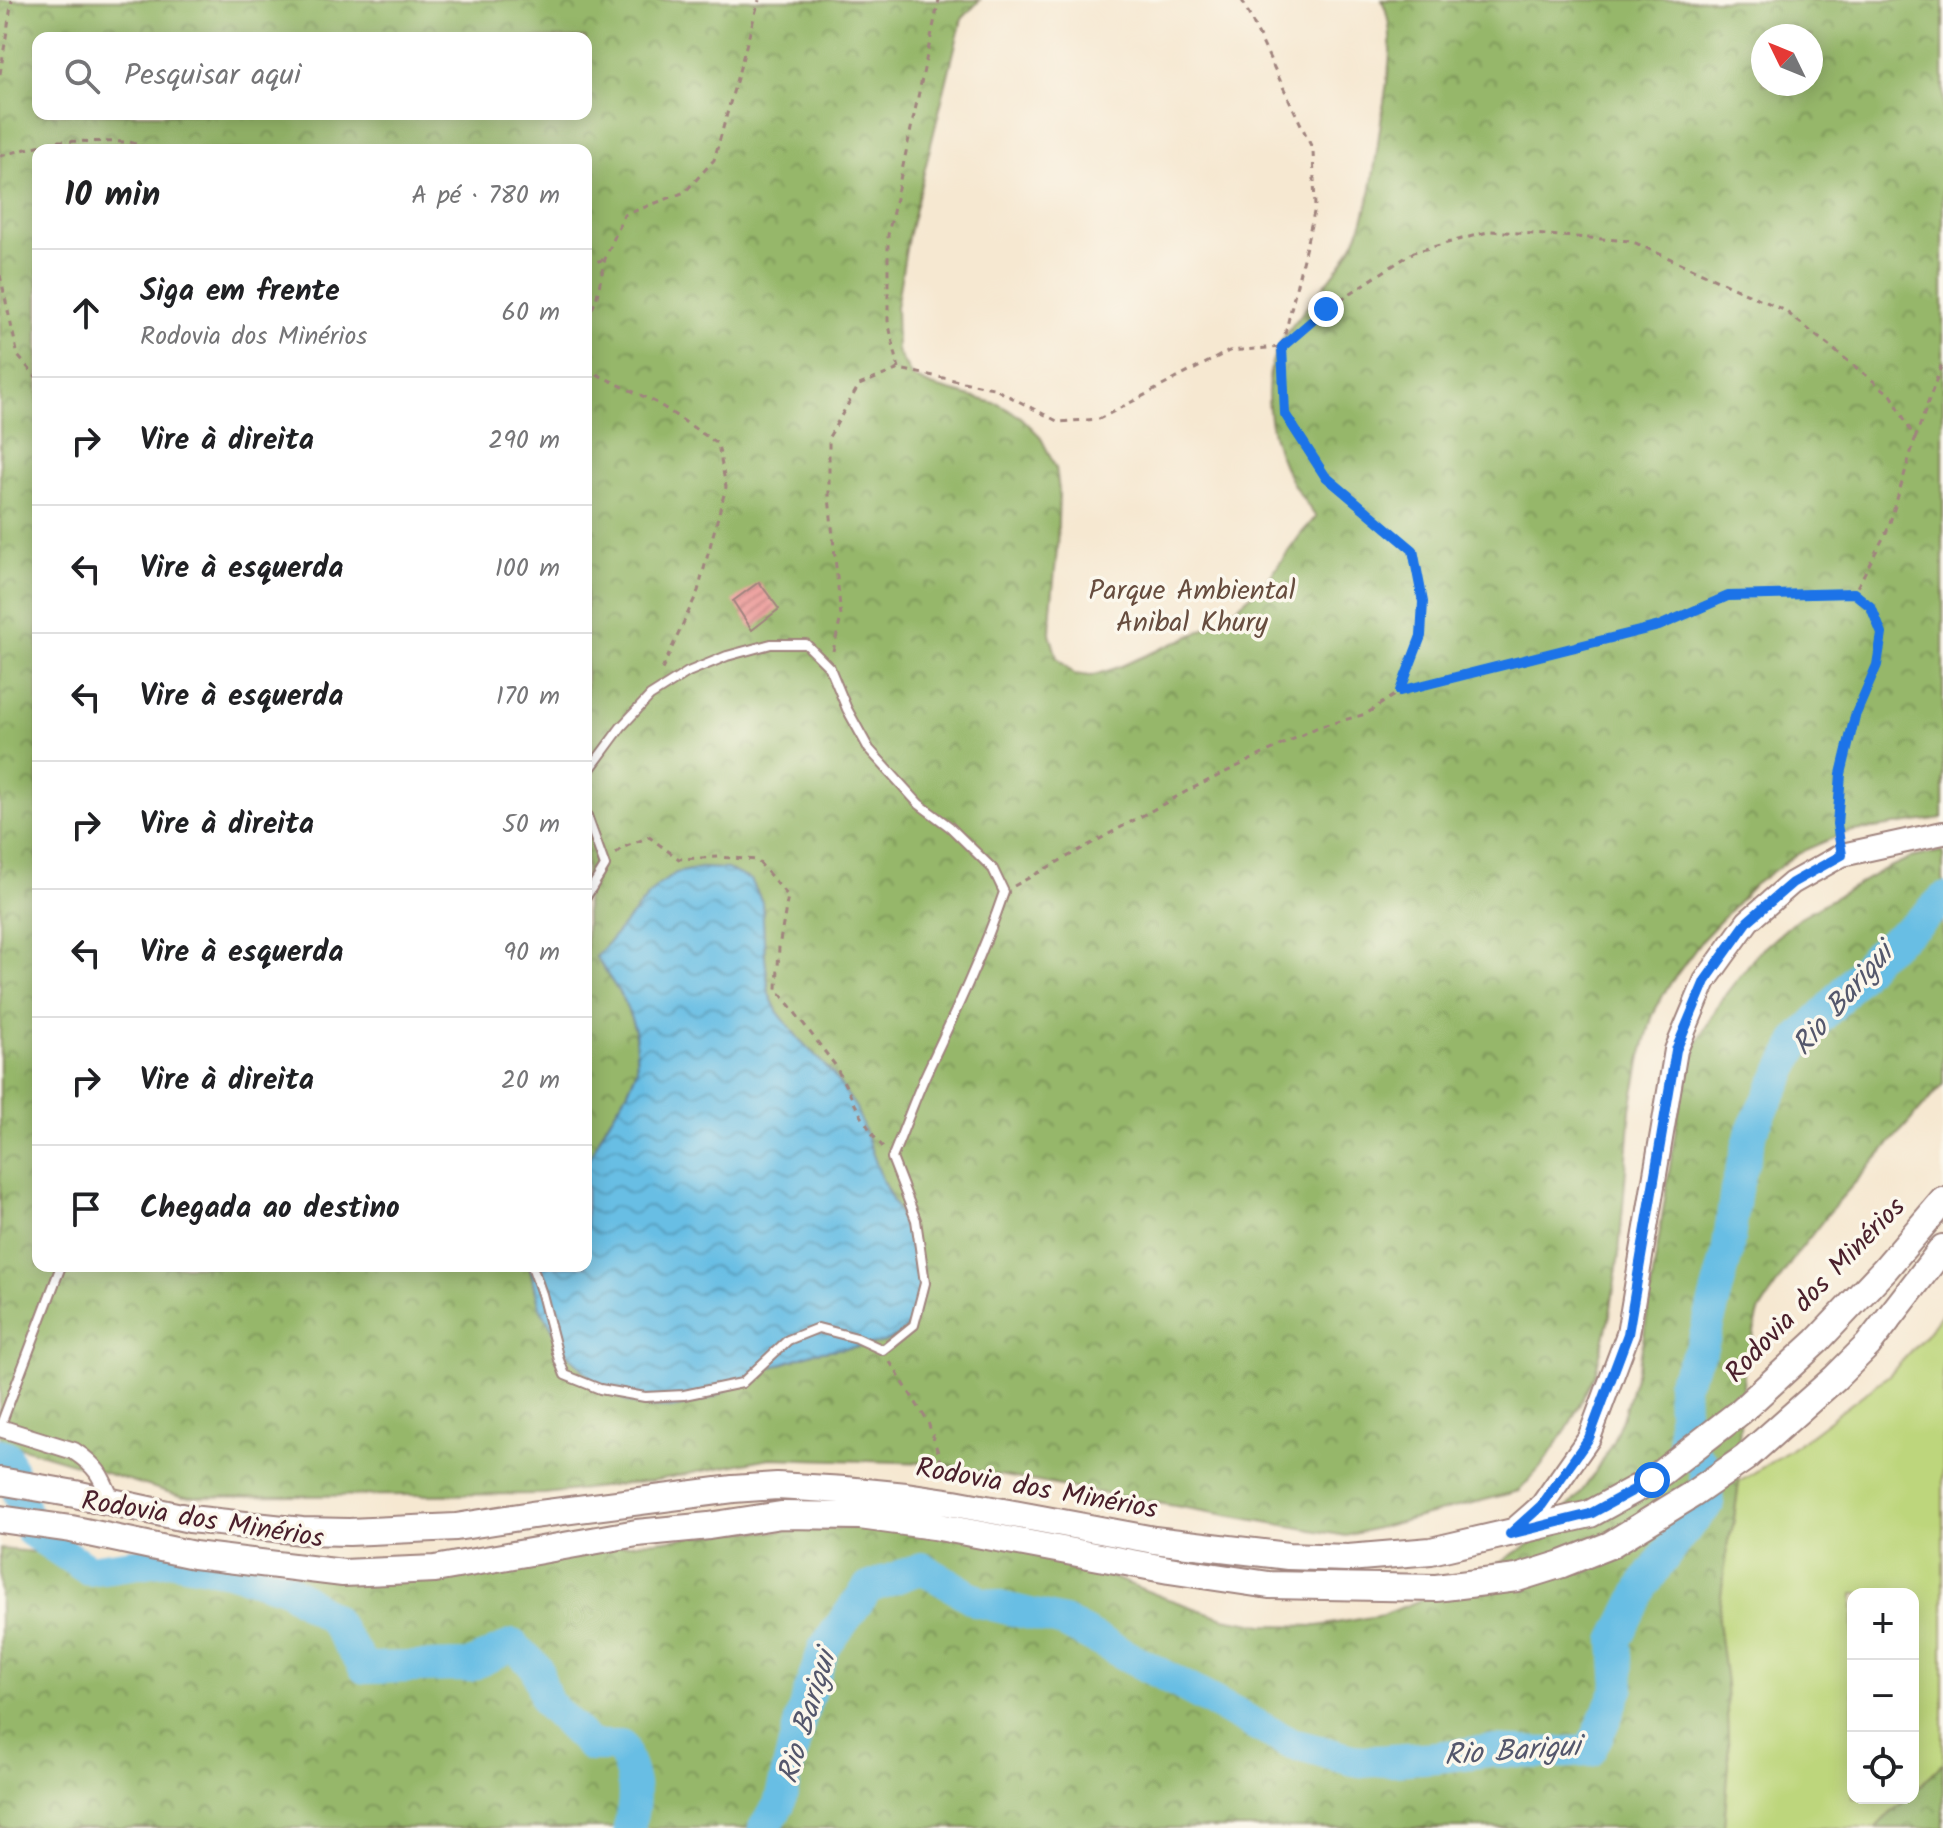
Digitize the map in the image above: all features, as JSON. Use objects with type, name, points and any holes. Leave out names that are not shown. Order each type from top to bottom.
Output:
[{"type":"main road","points":[[1510,1534],[1542,1505],[1589,1438],[1628,1334],[1676,1050],[1705,981],[1748,921],[1792,883],[1842,855],[1943,833]]},
{"type":"main road","name":"Rodovia dos Minérios","points":[[0,1481],[190,1519],[302,1531],[456,1527],[733,1489],[777,1486],[860,1491],[954,1503],[1154,1540],[1288,1556],[1348,1558],[1431,1551],[1590,1514],[1652,1480],[1740,1412],[1817,1341],[1943,1201]]},
{"type":"main road","name":"Rodovia dos Minérios","points":[[0,1519],[71,1529],[194,1555],[343,1573],[435,1569],[637,1533],[781,1515],[860,1516],[934,1526],[1169,1570],[1269,1585],[1436,1588],[1517,1578],[1610,1545],[1745,1458],[1868,1345],[1943,1248]]},
{"type":"street","points":[[0,1428],[82,1456],[99,1471],[112,1502]]},
{"type":"lane","points":[[534,1272],[565,1375],[600,1389],[645,1397],[684,1395],[742,1383],[788,1340],[818,1328],[857,1338],[883,1350],[914,1325],[925,1283],[916,1220],[892,1158],[925,1075],[988,938],[1004,892],[993,869],[950,827],[919,804],[869,749],[847,709],[830,668],[806,644],[771,644],[727,656],[688,672],[650,696],[621,727],[592,766]]},
{"type":"lane","points":[[592,830],[605,866],[592,887]]},
{"type":"lane","points":[[0,1428],[59,1272]]},
{"type":"path","points":[[0,74],[12,0]]},
{"type":"path","points":[[592,308],[605,259],[624,215],[685,192],[714,160],[759,0]]},
{"type":"path","points":[[899,369],[888,321],[888,235],[939,0]]},
{"type":"path","points":[[1242,0],[1313,150],[1315,208],[1282,347],[1285,414],[1325,476],[1413,550],[1423,602],[1421,636],[1400,691]]},
{"type":"path","points":[[45,144],[56,141],[136,144]]},
{"type":"path","points":[[0,156],[32,147]]},
{"type":"path","points":[[830,668],[841,617],[829,497],[829,437],[859,385],[899,369],[993,388],[1059,422],[1099,419],[1229,351],[1282,347],[1326,309],[1414,252],[1491,231],[1631,241],[1784,310],[1892,396],[1915,439]]},
{"type":"path","points":[[592,263],[605,259]]},
{"type":"path","points":[[0,275],[18,356],[32,372]]},
{"type":"path","points":[[1854,593],[1888,529],[1943,361]]},
{"type":"path","points":[[592,372],[657,403],[718,444],[726,487],[698,591],[650,696]]},
{"type":"path","points":[[1004,892],[1189,790],[1318,727],[1366,714],[1400,691],[1659,626],[1728,596],[1854,593],[1871,607],[1882,634],[1877,665],[1855,716],[1841,774],[1837,824],[1842,855]]},
{"type":"path","points":[[605,866],[622,848],[649,837],[679,859],[719,857],[757,860],[788,896],[779,947],[777,989],[835,1065],[875,1138],[892,1158]]},
{"type":"path","points":[[883,1350],[928,1422],[954,1503]]},
{"type":"green space","name":"Parque Ambiental Anibal Khury","points":[[0,0],[980,0],[962,19],[908,237],[896,307],[897,351],[912,377],[931,386],[998,404],[1021,417],[1040,436],[1056,468],[1059,491],[1050,633],[1057,658],[1074,674],[1091,676],[1195,634],[1227,616],[1267,581],[1316,517],[1292,482],[1278,452],[1270,419],[1268,385],[1279,345],[1345,257],[1368,203],[1389,64],[1389,24],[1382,0],[1943,0],[1943,818],[1847,832],[1798,853],[1754,885],[1703,939],[1667,988],[1653,1014],[1631,1109],[1619,1254],[1610,1315],[1595,1374],[1567,1429],[1540,1468],[1519,1491],[1346,1536],[930,1463],[770,1458],[651,1481],[544,1494],[184,1497],[0,1441]]},
{"type":"green space","points":[[1943,851],[1943,1084],[1836,1204],[1795,1256],[1759,1312],[1744,1372],[1737,1465],[1739,1482],[1718,1621],[1726,1683],[1729,1764],[1724,1828],[0,1828],[0,1549],[320,1576],[732,1532],[915,1524],[1060,1557],[1224,1618],[1263,1625],[1318,1626],[1383,1615],[1465,1582],[1527,1546],[1551,1526],[1579,1495],[1613,1441],[1640,1360],[1683,1082],[1692,1052],[1721,1000],[1758,953],[1797,919],[1881,871],[1910,858]]},
{"type":"green space","points":[[1943,1312],[1943,1763],[1919,1787],[1919,1588],[1847,1588],[1847,1804],[1901,1804],[1874,1828],[1714,1828],[1725,1792],[1729,1764],[1699,1623],[1733,1526],[1739,1482],[1790,1450],[1889,1375]]},
{"type":"green space","points":[[1943,1763],[1943,1828],[1874,1828],[1901,1804],[1919,1804],[1919,1787]]},
{"type":"water","points":[[701,868],[727,869],[751,880],[762,902],[769,994],[777,1011],[832,1073],[856,1108],[883,1182],[912,1239],[922,1267],[923,1294],[911,1325],[890,1340],[815,1352],[764,1370],[711,1398],[676,1408],[647,1407],[628,1402],[593,1380],[564,1349],[540,1307],[531,1272],[592,1272],[592,1153],[628,1091],[637,1069],[635,1030],[624,1000],[596,957],[656,887],[676,873]]},
{"type":"building","points":[[759,582],[779,609],[752,630],[733,601]]},
{"type":"waterway","name":"Rio Barigui","points":[[764,1828],[779,1805],[801,1717],[824,1648],[868,1588],[922,1568],[979,1602],[1064,1622],[1292,1744],[1361,1762],[1488,1751],[1590,1751],[1619,1687],[1616,1641],[1643,1586],[1708,1504],[1704,1465],[1684,1444],[1682,1384],[1702,1347],[1727,1254],[1736,1190],[1752,1130],[1799,1039],[1876,955],[1943,899]]},
{"type":"waterway","name":"Rio Barigui","points":[[0,1454],[6,1456],[32,1532],[89,1570],[169,1559],[229,1570],[285,1587],[332,1619],[365,1668],[469,1666],[513,1645],[536,1667],[547,1703],[591,1746],[621,1746],[633,1786],[629,1828]]},
{"type":"route","points":[[1326,309],[1282,347],[1285,414],[1325,476],[1413,550],[1423,602],[1421,636],[1400,691],[1659,626],[1728,596],[1854,593],[1871,607],[1882,634],[1877,665],[1855,716],[1841,774],[1837,824],[1842,855],[1792,883],[1748,921],[1705,981],[1676,1050],[1628,1334],[1589,1438],[1542,1505],[1510,1534],[1590,1514],[1652,1480]]}]
